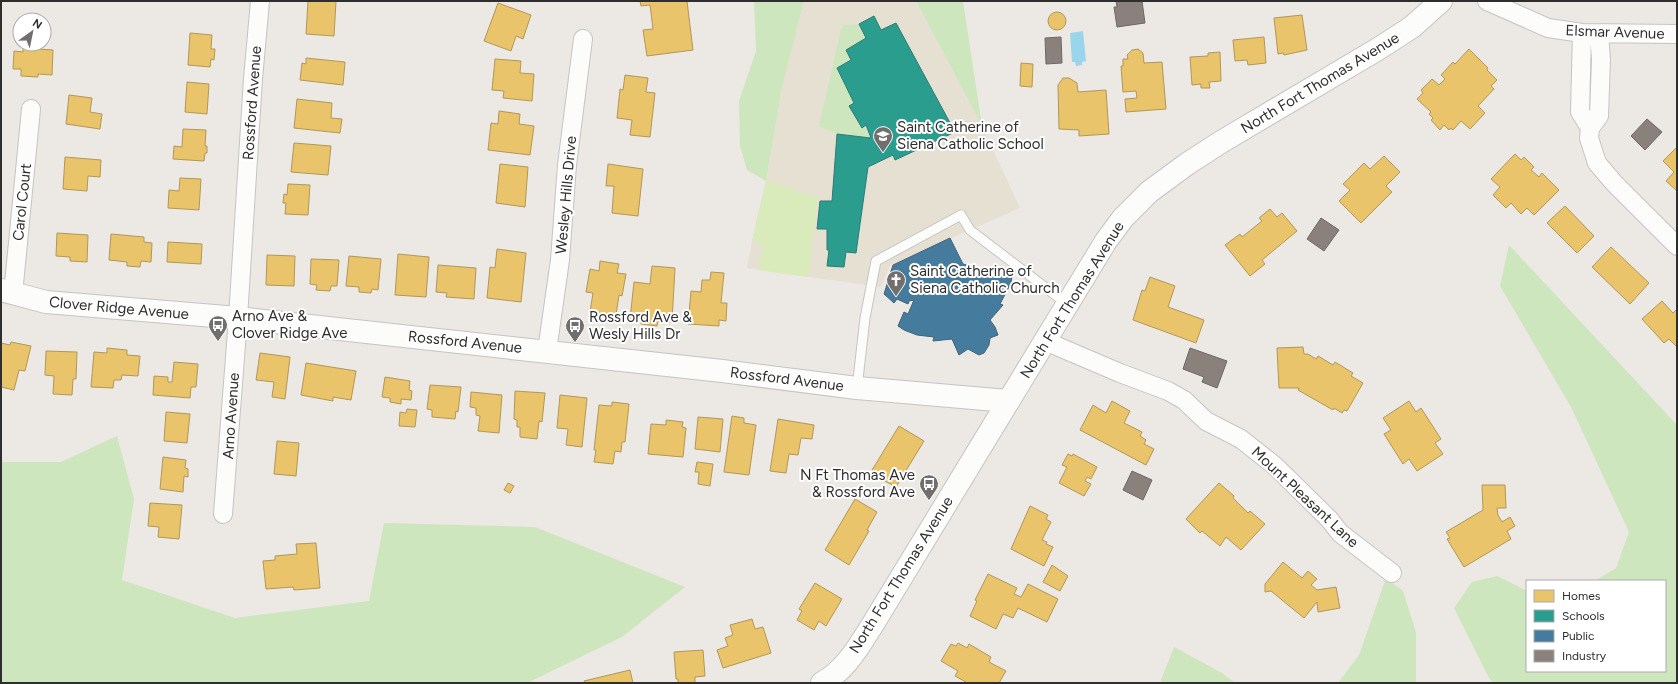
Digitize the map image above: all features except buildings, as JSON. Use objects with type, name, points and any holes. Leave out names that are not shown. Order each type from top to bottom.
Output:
[{"type":"street","name":"Rossford Avenue","points":[[260,1],[253,79],[238,318],[547,351],[857,388],[1008,401]]},
{"type":"street","name":"North Fort Thomas Avenue","points":[[824,683],[843,667],[858,647],[1106,241],[1123,218],[1149,192],[1187,164],[1221,142],[1378,49],[1412,27],[1441,1]]},
{"type":"street","name":"Elsmar Avenue","points":[[1487,1],[1548,28],[1590,34],[1677,34]]},
{"type":"street","points":[[1590,34],[1580,112],[1590,128],[1590,138],[1597,162],[1614,183],[1677,246]]},
{"type":"street","name":"Wesley Hills Drive","points":[[547,351],[560,260],[567,165],[583,39]]},
{"type":"street","name":"Carol Court","points":[[7,292],[31,109]]},
{"type":"street","name":"Clover Ridge Avenue","points":[[7,292],[46,302],[238,318]]},
{"type":"street","name":"Arno Avenue","points":[[223,514],[238,318]]},
{"type":"street","name":"Mount Pleasant Lane","points":[[1045,341],[1120,373],[1168,391],[1184,400],[1206,421],[1241,439],[1275,466],[1329,519],[1340,533],[1392,572]]},
{"type":"lane","points":[[857,388],[865,318],[876,261],[961,215],[970,230],[1068,304]]},
{"type":"shaded area","name":"Saint Catherine of Siena Catholic School","points":[[804,1],[916,1],[982,126],[1020,208],[890,265],[881,287],[747,268],[766,181],[782,88]]},
{"type":"green space","points":[[754,1],[804,1],[782,88],[766,181],[747,170],[740,146],[739,101],[756,51]]},
{"type":"green space","points":[[916,1],[963,1],[982,126]]},
{"type":"green space","points":[[859,24],[866,38],[846,50],[851,60],[837,68],[854,103],[849,106],[861,127],[866,125],[871,138],[837,134],[819,126],[842,25]]},
{"type":"green space","points":[[766,181],[797,189],[797,193],[818,196],[808,277],[759,270],[763,244],[752,241]]},
{"type":"green space","points":[[1509,245],[1677,425],[1677,683],[1494,683],[1489,678],[1454,608],[1472,582],[1497,576],[1526,590],[1526,672],[1666,672],[1666,580],[1597,580],[1616,568],[1629,532],[1571,407],[1500,286]]},
{"type":"green space","points":[[117,436],[134,499],[122,580],[235,618],[369,601],[384,523],[535,527],[685,587],[622,637],[527,683],[1,683],[1,462],[61,462]]},
{"type":"green space","points":[[1386,578],[1403,591],[1416,632],[1416,683],[1338,683],[1359,655]]},
{"type":"green space","points":[[1174,647],[1222,673],[1235,683],[1162,683],[1161,680]]},
{"type":"water","points":[[1083,31],[1086,61],[1082,62],[1082,65],[1076,66],[1075,62],[1072,62],[1070,33]]},
{"type":"place","name":"Saint Catherine of Siena Catholic School","points":[[883,153]]},
{"type":"place","name":"Saint Catherine of Siena Catholic Church","points":[[896,297]]},
{"type":"place","name":"Arno Ave & Clover Ridge Ave","points":[[218,342]]},
{"type":"place","name":"Rossford Ave & Wesly Hills Dr","points":[[575,343]]},
{"type":"place","name":"N Ft Thomas Ave & Rossford Ave","points":[[929,501]]}]
